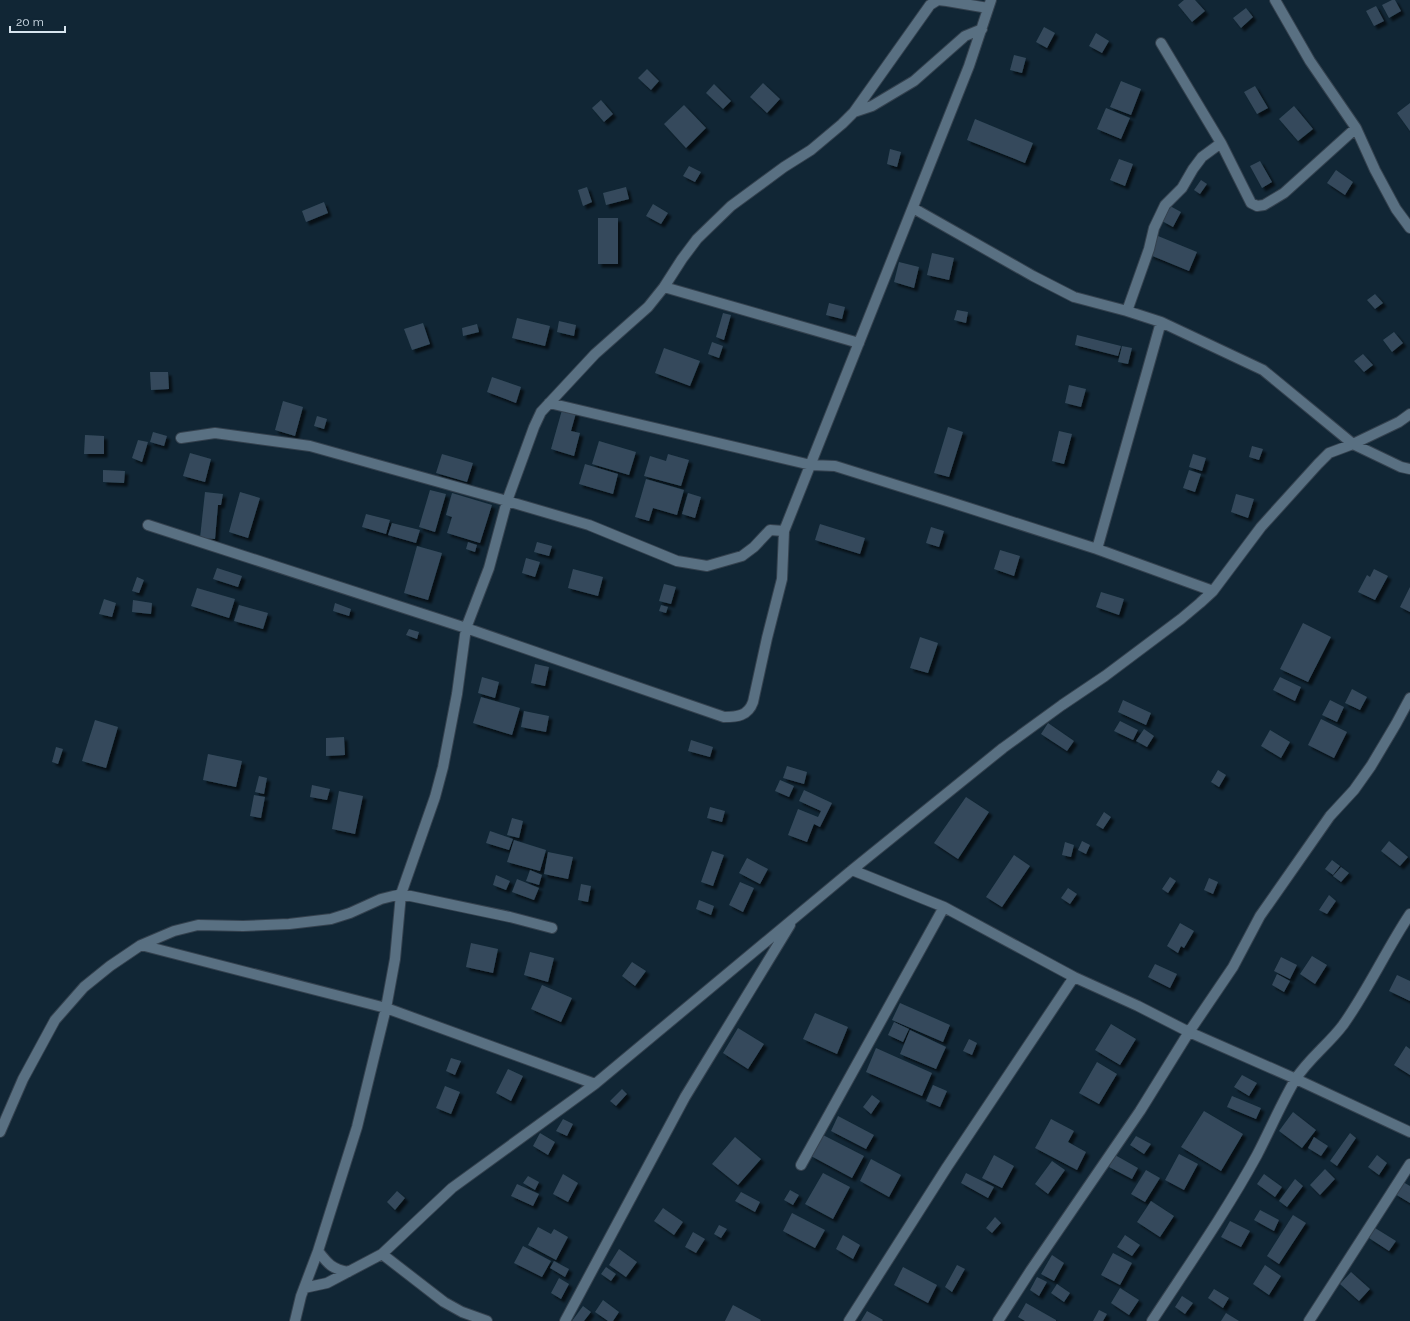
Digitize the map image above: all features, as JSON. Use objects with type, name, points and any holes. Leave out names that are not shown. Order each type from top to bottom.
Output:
[{"type":"street","points":[[148,525],[466,628],[724,717],[733,717],[746,713],[750,709],[753,702],[782,579],[784,531],[969,66],[990,4],[938,0],[930,5],[854,112],[811,150],[784,167],[731,206],[697,239],[664,287],[648,306],[595,354],[541,412],[534,427],[508,501],[488,568],[466,628],[457,694],[435,797],[401,894],[395,959],[386,1008],[357,1127],[318,1251],[304,1288],[295,1321]]},
{"type":"street","points":[[1275,0],[1310,61],[1356,128],[1375,170],[1396,210],[1410,228]]},
{"type":"street","points":[[854,112],[872,106],[914,81],[965,36],[982,28]]},
{"type":"street","points":[[1161,44],[1221,143],[1251,203],[1256,206],[1264,205],[1284,193],[1356,128]]},
{"type":"street","points":[[1127,311],[1149,249],[1154,228],[1165,205],[1182,188],[1192,169],[1202,157],[1221,143]]},
{"type":"street","points":[[913,208],[1033,276],[1074,297],[1161,322],[1263,370],[1353,444],[1400,467],[1410,469]]},
{"type":"street","points":[[664,287],[859,343]]},
{"type":"street","points":[[1097,549],[1161,322]]},
{"type":"street","points":[[550,403],[811,465],[835,466],[1097,549],[1213,591]]},
{"type":"street","points":[[304,1288],[327,1283],[382,1254],[452,1188],[595,1084],[796,916],[1004,748],[1062,705],[1105,676],[1200,603],[1213,591],[1262,527],[1318,464],[1330,453],[1353,444],[1399,422],[1410,414]]},
{"type":"street","points":[[181,438],[215,433],[310,446],[589,525],[677,561],[707,566],[742,556],[754,547],[770,530],[784,531]]},
{"type":"street","points":[[998,1321],[1035,1263],[1140,1111],[1189,1032],[1233,968],[1260,916],[1330,816],[1354,790],[1371,766],[1410,698]]},
{"type":"street","points":[[852,870],[944,907],[1074,977],[1138,1006],[1189,1032],[1296,1079],[1410,1132]]},
{"type":"street","points":[[0,1132],[23,1079],[55,1020],[84,987],[110,966],[141,945],[174,931],[198,925],[243,926],[331,919],[350,914],[381,899],[401,894],[510,916],[552,928]]},
{"type":"street","points":[[801,1165],[944,907]]},
{"type":"street","points":[[1152,1321],[1210,1233],[1256,1156],[1296,1079],[1313,1056],[1328,1044],[1352,1011],[1393,940],[1410,914]]},
{"type":"street","points":[[565,1321],[685,1097],[796,916]]},
{"type":"street","points":[[141,945],[386,1008],[595,1084]]},
{"type":"street","points":[[849,1321],[947,1167],[1074,977]]},
{"type":"street","points":[[1310,1321],[1410,1164]]},
{"type":"street","points":[[318,1251],[330,1266],[348,1272]]},
{"type":"street","points":[[382,1254],[444,1302],[462,1312],[487,1321]]},
{"type":"building","points":[[1184,0],[1195,0],[1205,11],[1192,22],[1178,5]]},
{"type":"building","points":[[1395,0],[1401,11],[1389,18],[1382,5]]},
{"type":"building","points":[[1376,6],[1384,21],[1374,26],[1366,11]]},
{"type":"building","points":[[1246,8],[1253,17],[1241,28],[1233,18]]},
{"type":"building","points":[[1044,27],[1055,33],[1047,48],[1036,42]]},
{"type":"building","points":[[1096,33],[1109,41],[1102,53],[1089,46]]},
{"type":"building","points":[[1014,55],[1026,58],[1022,73],[1010,70]]},
{"type":"building","points":[[647,69],[659,81],[651,90],[638,78]]},
{"type":"building","points":[[1121,81],[1141,89],[1131,115],[1110,107]]},
{"type":"building","points":[[763,83],[780,99],[767,113],[750,97]]},
{"type":"building","points":[[714,84],[731,101],[723,109],[706,93]]},
{"type":"building","points":[[1255,86],[1268,108],[1257,114],[1244,92]]},
{"type":"building","points":[[601,100],[613,114],[604,122],[592,108]]},
{"type":"building","points":[[1410,103],[1410,131],[1397,113]]},
{"type":"building","points":[[684,105],[706,128],[686,148],[664,124]]},
{"type":"building","points":[[1294,106],[1313,129],[1298,141],[1279,119]]},
{"type":"building","points":[[1106,108],[1130,118],[1121,139],[1097,129]]},
{"type":"building","points":[[975,119],[1033,143],[1025,163],[967,140]]},
{"type":"building","points":[[890,149],[901,152],[897,167],[887,164]]},
{"type":"building","points":[[1119,159],[1133,164],[1125,186],[1110,180]]},
{"type":"building","points":[[1260,161],[1272,182],[1262,188],[1250,166]]},
{"type":"building","points":[[689,166],[701,172],[695,182],[683,176]]},
{"type":"building","points":[[1336,170],[1353,182],[1345,195],[1327,183]]},
{"type":"building","points":[[1201,180],[1207,184],[1200,194],[1194,190]]},
{"type":"building","points":[[587,187],[592,202],[583,206],[578,190]]},
{"type":"building","points":[[626,187],[629,199],[606,205],[603,193]]},
{"type":"building","points":[[324,202],[328,213],[306,222],[302,211]]},
{"type":"building","points":[[653,204],[668,213],[661,224],[646,216]]},
{"type":"building","points":[[1170,206],[1181,212],[1173,227],[1162,221]]},
{"type":"building","points":[[598,218],[618,218],[618,264],[598,264]]},
{"type":"building","points":[[1158,236],[1197,252],[1189,271],[1150,255]]},
{"type":"building","points":[[932,253],[954,258],[949,280],[927,275]]},
{"type":"building","points":[[899,262],[919,267],[914,288],[894,282]]},
{"type":"building","points":[[1375,294],[1383,303],[1375,309],[1367,300]]},
{"type":"building","points":[[829,303],[845,307],[842,319],[826,315]]},
{"type":"building","points":[[957,310],[968,312],[966,323],[954,320]]},
{"type":"building","points":[[723,313],[731,315],[724,340],[716,337]]},
{"type":"building","points":[[517,318],[550,326],[545,346],[512,338]]},
{"type":"building","points":[[559,321],[576,325],[574,336],[557,332]]},
{"type":"building","points":[[423,323],[430,344],[412,350],[404,329]]},
{"type":"building","points":[[477,324],[479,332],[463,336],[462,328]]},
{"type":"building","points":[[1394,332],[1403,343],[1392,352],[1383,340]]},
{"type":"building","points":[[1077,335],[1121,346],[1118,356],[1075,345]]},
{"type":"building","points":[[712,342],[723,346],[719,358],[708,354]]},
{"type":"building","points":[[1122,346],[1132,348],[1128,364],[1118,362]]},
{"type":"building","points":[[664,348],[700,361],[690,386],[655,373]]},
{"type":"building","points":[[1363,354],[1373,365],[1364,372],[1354,361]]},
{"type":"building","points":[[150,372],[168,372],[169,389],[151,390]]},
{"type":"building","points":[[492,377],[521,387],[516,403],[487,392]]},
{"type":"building","points":[[1069,385],[1086,389],[1081,407],[1065,403]]},
{"type":"building","points":[[283,401],[303,407],[295,436],[275,430]]},
{"type":"building","points":[[562,410],[576,413],[571,431],[580,433],[574,456],[551,449]]},
{"type":"building","points":[[317,416],[327,419],[324,429],[314,426]]},
{"type":"building","points":[[948,427],[963,432],[949,477],[934,473]]},
{"type":"building","points":[[1059,431],[1072,434],[1064,464],[1052,461]]},
{"type":"building","points":[[153,432],[167,436],[164,446],[150,442]]},
{"type":"building","points":[[85,435],[104,436],[104,454],[84,454]]},
{"type":"building","points":[[138,440],[148,442],[142,462],[132,458]]},
{"type":"building","points":[[599,441],[636,452],[629,475],[592,464]]},
{"type":"building","points":[[1252,446],[1263,449],[1259,460],[1249,457]]},
{"type":"building","points":[[190,453],[211,459],[205,482],[183,476]]},
{"type":"building","points":[[442,454],[473,463],[467,482],[436,473]]},
{"type":"building","points":[[668,454],[689,460],[681,486],[644,476],[650,456],[666,461]]},
{"type":"building","points":[[1193,454],[1206,458],[1202,471],[1189,467]]},
{"type":"building","points":[[585,464],[618,474],[613,494],[579,484]]},
{"type":"building","points":[[103,470],[125,471],[124,483],[103,482]]},
{"type":"building","points":[[1189,470],[1201,474],[1195,492],[1183,488]]},
{"type":"building","points":[[646,479],[684,490],[677,515],[653,508],[649,521],[635,517]]},
{"type":"building","points":[[430,490],[446,494],[435,532],[419,527]]},
{"type":"building","points":[[205,492],[223,494],[221,505],[218,505],[215,539],[200,538]]},
{"type":"building","points":[[240,492],[260,498],[248,538],[229,532]]},
{"type":"building","points":[[452,493],[492,505],[480,543],[447,533],[452,517],[446,515]]},
{"type":"building","points":[[688,493],[701,497],[695,518],[682,514]]},
{"type":"building","points":[[1236,494],[1254,499],[1248,518],[1231,512]]},
{"type":"building","points":[[366,514],[390,520],[386,534],[362,527]]},
{"type":"building","points":[[392,523],[420,530],[416,543],[388,535]]},
{"type":"building","points":[[820,524],[865,538],[860,554],[815,540]]},
{"type":"building","points":[[931,527],[944,531],[939,547],[926,543]]},
{"type":"building","points":[[468,542],[477,545],[475,552],[466,549]]},
{"type":"building","points":[[537,542],[552,546],[549,556],[534,552]]},
{"type":"building","points":[[417,546],[442,553],[428,600],[404,593]]},
{"type":"building","points":[[1000,550],[1020,556],[1014,576],[994,569]]},
{"type":"building","points":[[526,558],[540,562],[535,577],[522,573]]},
{"type":"building","points":[[217,568],[242,576],[238,587],[213,579]]},
{"type":"building","points":[[573,569],[603,577],[598,596],[568,588]]},
{"type":"building","points":[[1374,569],[1388,576],[1375,600],[1358,592],[1367,575],[1370,577]]},
{"type":"building","points":[[137,577],[144,580],[139,593],[132,591]]},
{"type":"building","points":[[664,584],[676,587],[671,604],[659,601]]},
{"type":"building","points":[[1410,587],[1410,612],[1400,607]]},
{"type":"building","points":[[197,588],[235,599],[229,618],[191,606]]},
{"type":"building","points":[[1101,592],[1124,599],[1119,615],[1096,607]]},
{"type":"building","points":[[104,599],[116,603],[112,617],[99,614]]},
{"type":"building","points":[[133,600],[152,603],[151,614],[132,612]]},
{"type":"building","points":[[335,603],[351,609],[349,616],[333,611]]},
{"type":"building","points":[[239,605],[268,613],[263,629],[234,621]]},
{"type":"building","points":[[661,605],[668,607],[666,613],[659,611]]},
{"type":"building","points":[[1303,623],[1331,637],[1308,682],[1280,669]]},
{"type":"building","points":[[409,629],[419,632],[417,639],[406,635]]},
{"type":"building","points":[[920,637],[938,643],[928,673],[910,668]]},
{"type":"building","points":[[535,664],[549,667],[545,686],[531,683]]},
{"type":"building","points":[[482,677],[499,682],[495,698],[478,693]]},
{"type":"building","points":[[1280,677],[1301,687],[1295,701],[1273,690]]},
{"type":"building","points":[[1352,689],[1367,697],[1360,710],[1345,703]]},
{"type":"building","points":[[481,697],[520,708],[512,735],[473,723]]},
{"type":"building","points":[[1123,700],[1151,713],[1146,725],[1118,712]]},
{"type":"building","points":[[1330,700],[1344,707],[1337,722],[1322,715]]},
{"type":"building","points":[[524,711],[549,716],[546,732],[521,727]]},
{"type":"building","points":[[1321,719],[1347,732],[1334,758],[1308,745]]},
{"type":"building","points":[[95,720],[118,727],[106,768],[82,761]]},
{"type":"building","points":[[1120,721],[1138,730],[1133,740],[1114,731]]},
{"type":"building","points":[[1048,723],[1074,741],[1067,751],[1041,734]]},
{"type":"building","points":[[1144,729],[1154,736],[1147,747],[1136,741]]},
{"type":"building","points":[[1270,730],[1290,742],[1281,758],[1261,746]]},
{"type":"building","points":[[344,737],[345,755],[326,756],[326,738]]},
{"type":"building","points":[[691,740],[713,747],[710,757],[688,751]]},
{"type":"building","points":[[56,747],[63,749],[58,764],[52,762]]},
{"type":"building","points":[[208,754],[242,761],[236,787],[203,780]]},
{"type":"building","points":[[787,766],[807,772],[804,784],[783,778]]},
{"type":"building","points":[[1218,770],[1226,775],[1219,787],[1211,782]]},
{"type":"building","points":[[259,776],[267,778],[264,794],[255,792]]},
{"type":"building","points":[[780,780],[794,786],[789,797],[775,791]]},
{"type":"building","points":[[312,785],[330,789],[327,800],[310,797]]},
{"type":"building","points":[[804,790],[832,803],[820,827],[814,824],[807,842],[788,835],[798,809],[818,817],[821,811],[799,801]]},
{"type":"building","points":[[339,791],[363,796],[355,834],[332,829]]},
{"type":"building","points":[[254,795],[265,797],[261,818],[250,816]]},
{"type":"building","points":[[966,797],[989,812],[958,859],[934,843]]},
{"type":"building","points":[[710,807],[725,811],[722,822],[707,818]]},
{"type":"building","points":[[1104,812],[1111,817],[1103,829],[1096,825]]},
{"type":"building","points":[[512,818],[523,821],[519,838],[507,835]]},
{"type":"building","points":[[490,831],[513,839],[509,850],[486,843]]},
{"type":"building","points":[[514,840],[546,850],[540,871],[507,862]]},
{"type":"building","points":[[1082,841],[1090,845],[1086,854],[1078,850]]},
{"type":"building","points":[[1389,841],[1408,857],[1400,866],[1381,851]]},
{"type":"building","points":[[1065,842],[1074,845],[1071,857],[1062,855]]},
{"type":"building","points":[[712,851],[724,855],[713,886],[701,882]]},
{"type":"building","points":[[548,852],[573,857],[568,879],[544,874]]},
{"type":"building","points":[[1014,855],[1030,866],[1002,907],[986,897]]},
{"type":"building","points":[[747,858],[768,869],[760,884],[739,873]]},
{"type":"building","points":[[1332,860],[1340,866],[1333,875],[1325,869]]},
{"type":"building","points":[[1341,867],[1349,873],[1341,882],[1333,876]]},
{"type":"building","points":[[530,870],[542,875],[539,885],[526,881]]},
{"type":"building","points":[[496,875],[510,881],[506,890],[493,885]]},
{"type":"building","points":[[1170,877],[1176,881],[1168,893],[1162,889]]},
{"type":"building","points":[[1209,878],[1218,882],[1213,894],[1204,890]]},
{"type":"building","points":[[517,879],[539,888],[534,900],[512,892]]},
{"type":"building","points":[[740,882],[754,888],[743,912],[729,905]]},
{"type":"building","points":[[581,884],[591,886],[588,902],[578,900]]},
{"type":"building","points":[[1068,888],[1077,894],[1070,904],[1061,898]]},
{"type":"building","points":[[1329,895],[1336,901],[1327,914],[1319,910]]},
{"type":"building","points":[[699,900],[714,906],[711,915],[696,909]]},
{"type":"building","points":[[1180,923],[1194,931],[1184,948],[1181,946],[1178,953],[1167,946]]},
{"type":"building","points":[[471,943],[498,949],[493,973],[466,967]]},
{"type":"building","points":[[530,952],[554,958],[548,982],[524,975]]},
{"type":"building","points":[[1312,956],[1327,965],[1315,984],[1300,974]]},
{"type":"building","points":[[1281,957],[1297,965],[1290,979],[1274,971]]},
{"type":"building","points":[[632,962],[646,971],[635,986],[622,976]]},
{"type":"building","points":[[1155,964],[1177,974],[1170,988],[1148,977]]},
{"type":"building","points":[[1277,974],[1290,981],[1284,992],[1272,985]]},
{"type":"building","points":[[1397,975],[1410,981],[1410,1001],[1389,991]]},
{"type":"building","points":[[542,985],[572,998],[561,1022],[531,1009]]},
{"type":"building","points":[[900,1003],[950,1025],[943,1042],[892,1020]]},
{"type":"building","points":[[815,1013],[848,1027],[837,1054],[803,1039]]},
{"type":"building","points":[[894,1022],[909,1029],[903,1042],[888,1035]]},
{"type":"building","points":[[1111,1024],[1136,1039],[1120,1065],[1095,1050]]},
{"type":"building","points":[[738,1028],[764,1044],[748,1069],[723,1053]]},
{"type":"building","points":[[910,1030],[946,1047],[936,1069],[900,1054]]},
{"type":"building","points":[[969,1039],[977,1043],[972,1055],[963,1051]]},
{"type":"building","points":[[1406,1046],[1410,1049],[1410,1075],[1394,1065]]},
{"type":"building","points":[[876,1048],[932,1073],[922,1096],[866,1072]]},
{"type":"building","points":[[451,1058],[461,1061],[455,1075],[446,1071]]},
{"type":"building","points":[[1097,1062],[1117,1074],[1099,1104],[1079,1093]]},
{"type":"building","points":[[508,1069],[523,1076],[511,1101],[496,1093]]},
{"type":"building","points":[[1242,1075],[1257,1083],[1249,1096],[1234,1087]]},
{"type":"building","points":[[933,1085],[947,1091],[940,1107],[926,1101]]},
{"type":"building","points":[[445,1086],[460,1092],[451,1114],[436,1108]]},
{"type":"building","points":[[622,1089],[627,1094],[616,1106],[610,1101]]},
{"type":"building","points":[[872,1095],[880,1101],[871,1114],[863,1107]]},
{"type":"building","points":[[1232,1096],[1261,1108],[1256,1119],[1227,1107]]},
{"type":"building","points":[[1204,1111],[1243,1134],[1221,1171],[1181,1147]]},
{"type":"building","points":[[1293,1112],[1316,1130],[1302,1148],[1279,1131]]},
{"type":"building","points":[[838,1116],[874,1135],[866,1149],[831,1131]]},
{"type":"building","points":[[563,1119],[573,1124],[567,1136],[556,1131]]},
{"type":"building","points":[[1051,1119],[1074,1131],[1068,1142],[1086,1152],[1077,1170],[1035,1148]]},
{"type":"building","points":[[540,1133],[555,1142],[548,1155],[533,1146]]},
{"type":"building","points":[[1350,1133],[1356,1138],[1337,1166],[1330,1161]]},
{"type":"building","points":[[823,1135],[864,1156],[852,1178],[811,1156]]},
{"type":"building","points":[[1136,1136],[1151,1144],[1144,1154],[1130,1145]]},
{"type":"building","points":[[735,1137],[761,1159],[738,1185],[712,1164]]},
{"type":"building","points":[[1314,1137],[1328,1146],[1321,1156],[1308,1148]]},
{"type":"building","points":[[1179,1154],[1198,1164],[1184,1190],[1165,1180]]},
{"type":"building","points":[[994,1155],[1014,1166],[1002,1188],[982,1178]]},
{"type":"building","points":[[1115,1155],[1138,1168],[1132,1179],[1109,1167]]},
{"type":"building","points":[[1377,1155],[1387,1163],[1379,1175],[1368,1167]]},
{"type":"building","points":[[871,1159],[901,1175],[889,1197],[860,1181]]},
{"type":"building","points":[[1052,1161],[1065,1170],[1048,1194],[1035,1184]]},
{"type":"building","points":[[1325,1169],[1335,1179],[1320,1195],[1310,1185]]},
{"type":"building","points":[[1146,1170],[1160,1178],[1145,1202],[1131,1194]]},
{"type":"building","points":[[823,1173],[850,1187],[833,1219],[805,1204]]},
{"type":"building","points":[[966,1173],[994,1187],[988,1198],[961,1183]]},
{"type":"building","points":[[563,1174],[578,1183],[568,1202],[553,1194]]},
{"type":"building","points":[[1264,1174],[1282,1187],[1275,1197],[1257,1184]]},
{"type":"building","points":[[528,1176],[539,1182],[535,1190],[523,1183]]},
{"type":"building","points":[[1295,1179],[1303,1186],[1287,1207],[1279,1201]]},
{"type":"building","points":[[1403,1182],[1410,1186],[1410,1203],[1395,1194]]},
{"type":"building","points":[[517,1184],[539,1194],[533,1206],[511,1196]]},
{"type":"building","points":[[790,1190],[799,1195],[793,1205],[784,1200]]},
{"type":"building","points":[[397,1191],[405,1198],[395,1210],[387,1202]]},
{"type":"building","points":[[741,1192],[760,1202],[755,1212],[735,1201]]},
{"type":"building","points":[[1151,1201],[1174,1216],[1160,1237],[1137,1222]]},
{"type":"building","points":[[663,1208],[683,1222],[674,1235],[654,1221]]},
{"type":"building","points":[[1260,1210],[1279,1220],[1274,1231],[1254,1220]]},
{"type":"building","points":[[792,1213],[825,1230],[815,1248],[783,1231]]},
{"type":"building","points":[[1293,1215],[1306,1223],[1279,1264],[1267,1256]]},
{"type":"building","points":[[995,1217],[1001,1223],[992,1233],[986,1228]]},
{"type":"building","points":[[1230,1221],[1250,1231],[1241,1247],[1221,1237]]},
{"type":"building","points":[[719,1225],[727,1229],[721,1238],[714,1234]]},
{"type":"building","points":[[538,1227],[551,1234],[554,1229],[568,1237],[556,1260],[528,1245]]},
{"type":"building","points":[[1375,1228],[1396,1241],[1389,1251],[1369,1238]]},
{"type":"building","points":[[693,1232],[705,1239],[696,1253],[685,1247]]},
{"type":"building","points":[[843,1235],[860,1245],[853,1259],[836,1249]]},
{"type":"building","points":[[1125,1235],[1140,1245],[1132,1256],[1117,1247]]},
{"type":"building","points":[[523,1246],[551,1261],[542,1277],[514,1263]]},
{"type":"building","points":[[619,1249],[637,1262],[626,1277],[609,1265]]},
{"type":"building","points":[[1113,1253],[1132,1263],[1120,1285],[1101,1275]]},
{"type":"building","points":[[1052,1255],[1064,1263],[1054,1281],[1041,1274]]},
{"type":"building","points":[[554,1261],[569,1269],[565,1277],[550,1268]]},
{"type":"building","points":[[957,1265],[965,1269],[952,1292],[945,1287]]},
{"type":"building","points":[[1265,1265],[1281,1276],[1269,1295],[1253,1284]]},
{"type":"building","points":[[606,1267],[616,1274],[611,1281],[601,1274]]},
{"type":"building","points":[[903,1267],[937,1285],[928,1303],[894,1285]]},
{"type":"building","points":[[1351,1272],[1370,1289],[1359,1301],[1340,1284]]},
{"type":"building","points":[[1037,1277],[1047,1282],[1039,1296],[1030,1290]]},
{"type":"building","points":[[559,1278],[569,1284],[561,1299],[551,1293]]},
{"type":"building","points":[[1057,1284],[1070,1293],[1064,1302],[1051,1293]]},
{"type":"building","points":[[1120,1288],[1139,1300],[1129,1315],[1111,1303]]},
{"type":"building","points":[[1214,1289],[1229,1298],[1223,1308],[1208,1298]]},
{"type":"building","points":[[1182,1296],[1193,1303],[1185,1314],[1175,1307]]},
{"type":"building","points":[[603,1300],[619,1312],[613,1321],[608,1321],[595,1312]]},
{"type":"building","points":[[1026,1303],[1056,1321],[1025,1321],[1018,1317]]},
{"type":"building","points":[[733,1305],[761,1320],[725,1321]]},
{"type":"building","points":[[583,1306],[591,1312],[584,1321],[572,1321]]},
{"type":"building","points":[[1099,1310],[1107,1314],[1103,1321],[1093,1321]]},
{"type":"building","points":[[867,1311],[883,1320],[861,1321]]},
{"type":"building","points":[[1226,1313],[1239,1321],[1221,1321]]}]
